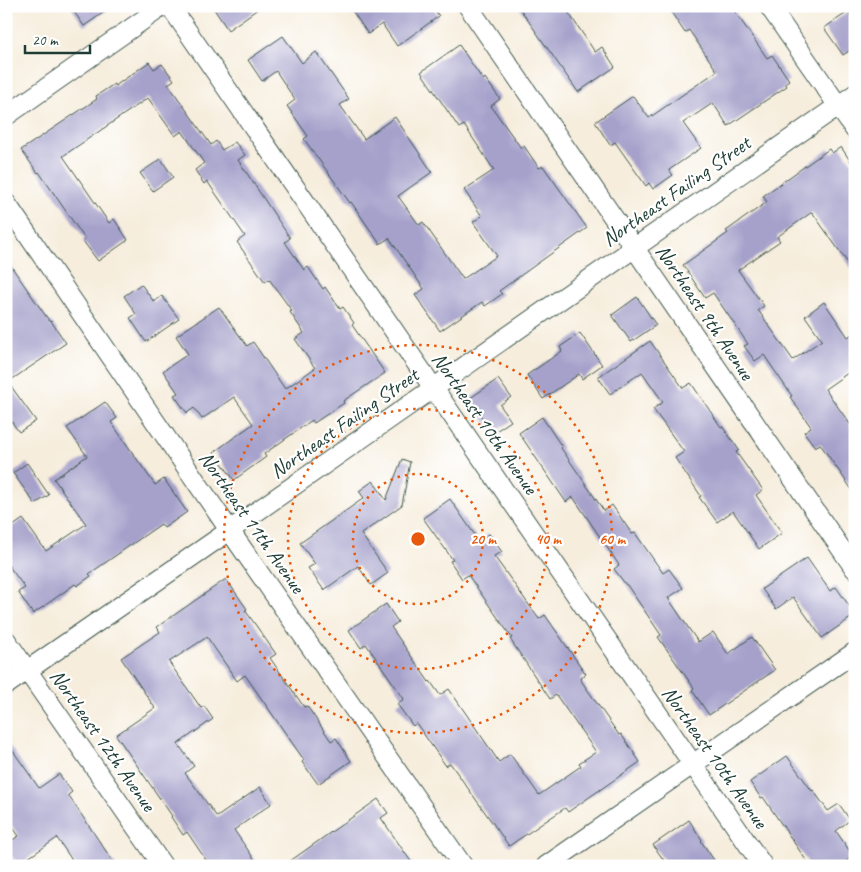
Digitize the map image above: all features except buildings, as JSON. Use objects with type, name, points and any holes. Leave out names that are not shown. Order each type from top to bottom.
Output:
[{"type":"street","points":[[6,116],[163,6]]},
{"type":"street","name":"Northeast 10th Avenue","points":[[170,6],[763,866]]},
{"type":"street","name":"Northeast 9th Avenue","points":[[468,6],[855,569]]},
{"type":"street","points":[[769,6],[855,130]]},
{"type":"street","name":"Northeast Failing Street","points":[[6,685],[230,531],[855,94]]},
{"type":"street","name":"Northeast 11th Avenue","points":[[6,203],[230,531],[463,866]]},
{"type":"street","name":"Northeast 12th Avenue","points":[[6,640],[163,866]]},
{"type":"street","points":[[546,866],[855,652]]}]
